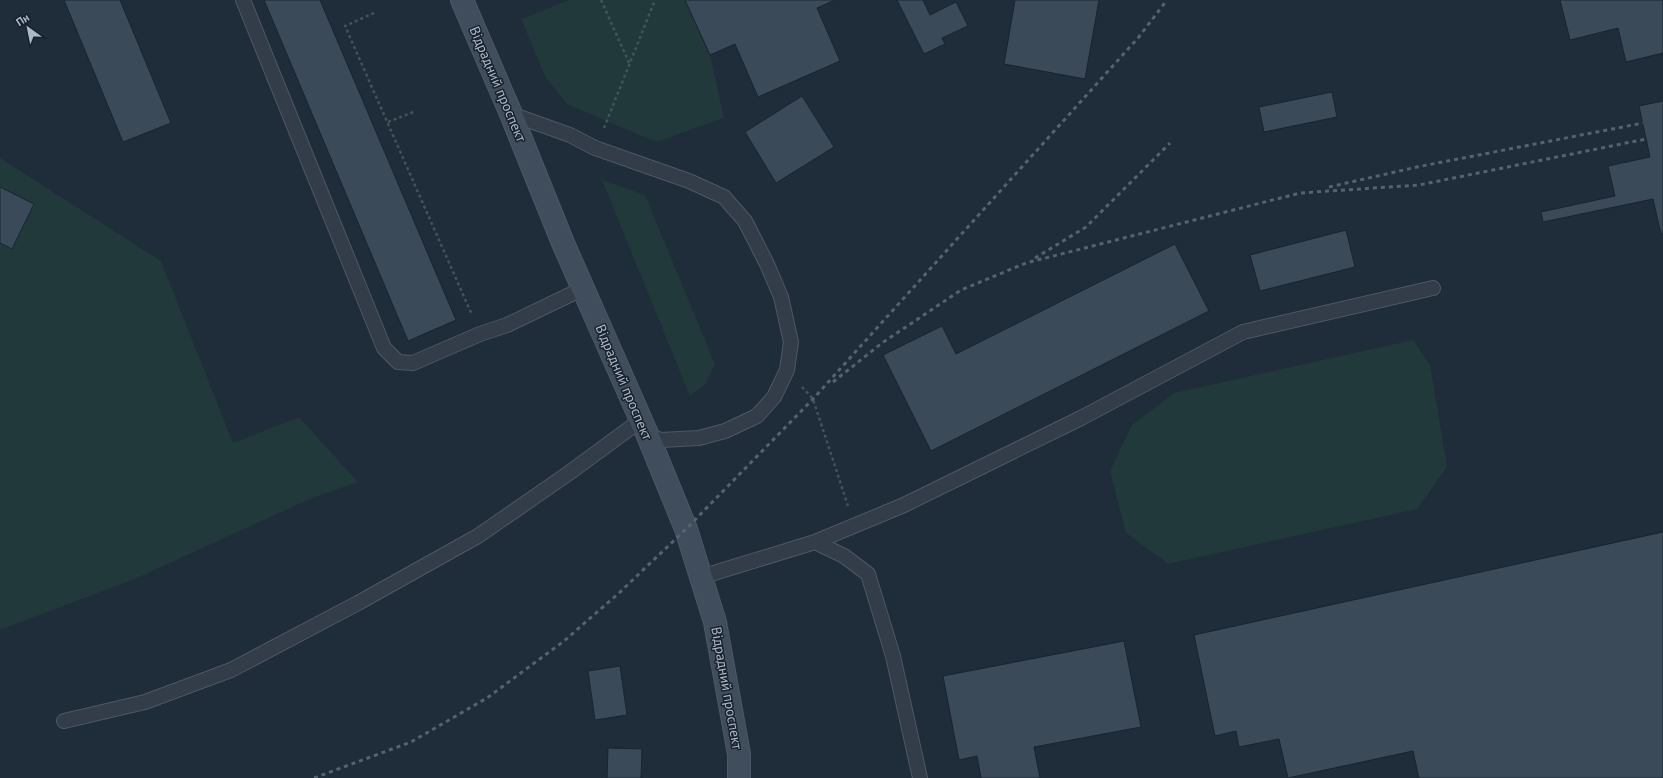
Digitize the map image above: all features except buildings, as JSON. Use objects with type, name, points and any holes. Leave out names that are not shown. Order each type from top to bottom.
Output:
[{"type":"main road","name":"Відрадний проспект","points":[[462,0],[511,114],[562,243],[584,288],[645,428],[686,529],[715,622],[739,754],[739,778]]},
{"type":"lane","points":[[243,0],[384,348],[398,362],[413,364],[480,334],[507,325],[584,288]]},
{"type":"lane","points":[[64,721],[145,702],[231,670],[358,603],[478,536],[569,473],[645,428],[661,440],[699,438],[725,431],[757,416],[774,397],[787,370],[791,342],[782,298],[767,264],[745,221],[724,197],[689,181],[595,148],[570,135],[511,114]]},
{"type":"lane","points":[[701,577],[815,542],[904,504],[1081,418],[1243,332],[1433,288]]},
{"type":"lane","points":[[815,542],[844,556],[868,574],[893,656],[920,778]]},
{"type":"path","points":[[601,0],[630,65]]},
{"type":"path","points":[[604,128],[655,0]]},
{"type":"path","points":[[374,13],[345,26],[480,334]]},
{"type":"path","points":[[388,122],[416,111]]},
{"type":"path","points":[[787,370],[813,399],[855,525]]},
{"type":"green space","points":[[569,0],[685,0],[710,55],[724,118],[656,142],[567,104],[546,78],[521,19]]},
{"type":"green space","points":[[0,158],[161,261],[233,443],[299,417],[358,482],[312,498],[137,578],[0,630]]},
{"type":"green space","points":[[602,180],[645,195],[715,364],[706,384],[690,396]]},
{"type":"green space","points":[[1413,340],[1430,365],[1447,467],[1417,509],[1168,564],[1126,533],[1110,471],[1132,425],[1174,393]]},
{"type":"railway","points":[[314,778],[411,742],[487,698],[564,641],[619,593],[686,529],[813,399],[1138,38],[1167,0]]},
{"type":"railway","points":[[1329,187],[1417,167],[1643,123]]},
{"type":"railway","points":[[833,382],[882,343],[961,290],[1026,263],[1300,193],[1419,185],[1646,139]]},
{"type":"railway","points":[[1035,258],[1086,227],[1170,143]]}]
